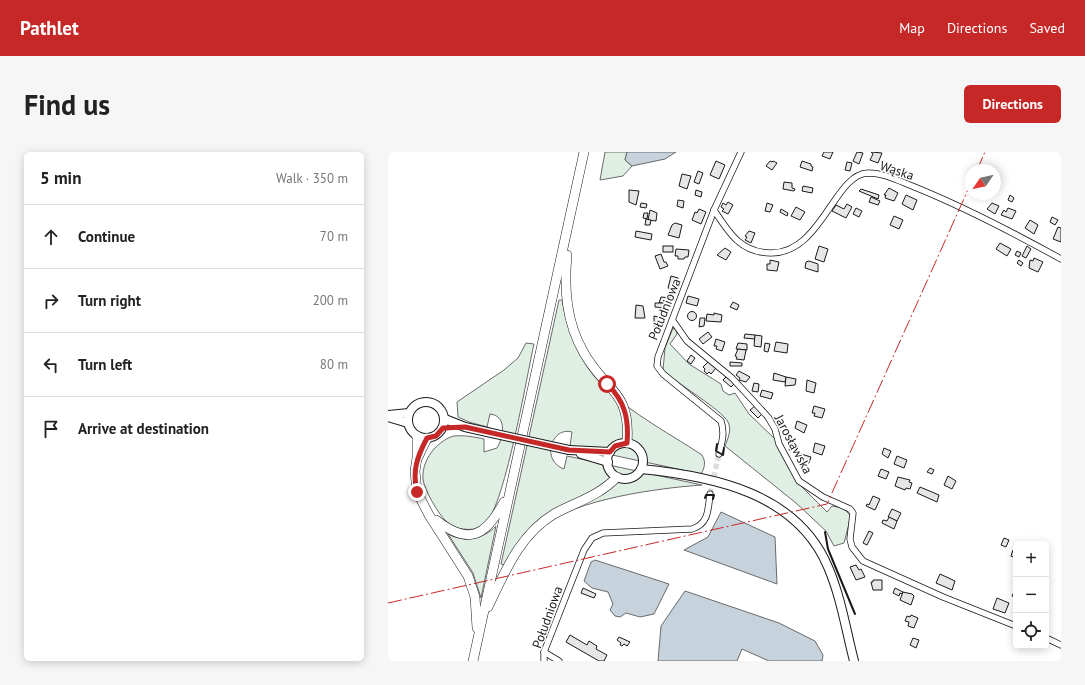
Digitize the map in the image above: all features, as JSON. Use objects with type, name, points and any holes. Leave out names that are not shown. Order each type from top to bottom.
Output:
[{"type":"main road","points":[[473,661],[584,152]]},
{"type":"main road","points":[[569,222],[565,285],[570,321],[584,354],[620,398],[624,407],[628,429],[627,443]]},
{"type":"main road","points":[[416,436],[427,438],[436,436],[443,428],[445,419],[440,408],[429,402],[417,404],[409,413],[408,423],[416,436],[417,458],[415,482],[417,492],[429,515],[464,568],[471,584],[476,609],[477,642]]},
{"type":"main road","points":[[388,416],[409,413]]},
{"type":"main road","points":[[388,416],[408,423]]},
{"type":"main road","points":[[445,419],[465,427],[569,450],[608,462]]},
{"type":"main road","points":[[443,428],[465,427]]},
{"type":"main road","points":[[417,458],[427,438]]},
{"type":"main road","points":[[627,443],[640,451],[643,461],[641,469],[630,478],[623,479],[617,477],[609,469],[608,462],[610,452],[615,446],[627,443]]},
{"type":"main road","points":[[569,450],[610,452]]},
{"type":"main road","points":[[643,461],[668,472]]},
{"type":"main road","points":[[641,469],[668,472],[734,487],[757,495],[782,510],[803,528],[818,547],[828,567],[835,586],[854,661]]},
{"type":"main road","points":[[482,619],[515,552],[525,538],[544,521],[555,514],[588,499],[606,487],[617,477]]},
{"type":"main road","points":[[429,515],[453,532],[464,535],[475,534],[484,530],[492,523],[510,493]]},
{"type":"street","name":"Południowa","points":[[719,454],[723,438],[721,421],[663,374],[657,366],[659,352],[673,321],[714,210],[741,152]]},
{"type":"street","name":"Wąska","points":[[714,210],[730,233],[741,244],[753,251],[778,253],[792,248],[810,235],[854,178],[867,173],[881,174],[962,208],[1061,259]]},
{"type":"street","name":"Jarosławska","points":[[673,321],[687,341],[732,378],[768,417],[775,429],[779,444],[799,481],[823,497],[850,509],[853,514],[850,539],[852,547],[863,561],[943,597],[1013,625]]},
{"type":"street","name":"Południowa","points":[[544,661],[544,652],[584,550],[592,538],[603,533],[692,529],[699,527],[706,520],[710,494]]},
{"type":"street","points":[[1049,639],[1061,645]]},
{"type":"street","points":[[544,652],[559,661]]},
{"type":"green space","points":[[605,152],[627,152],[625,160],[632,166],[623,176],[600,180]]},
{"type":"green space","points":[[559,300],[562,300],[577,349],[594,376],[605,388],[631,409],[702,455],[704,464],[701,474],[570,446],[572,432],[565,431],[554,439],[551,452],[552,459],[557,465],[564,469],[567,456],[702,485],[641,492],[596,502],[574,509],[556,517],[541,527],[505,565],[501,564]]},
{"type":"green space","points":[[673,328],[676,330],[677,334],[670,344],[689,364],[721,384],[723,391],[729,395],[735,393],[749,414],[775,439],[798,483],[827,512],[832,506],[843,508],[851,516],[844,543],[834,546],[826,531],[796,503],[725,446],[730,428],[724,417],[717,410],[663,370],[665,348]]},
{"type":"green space","points":[[526,343],[534,344],[514,441],[499,496],[491,516],[483,526],[474,529],[459,528],[446,521],[439,513],[426,489],[423,479],[423,471],[429,456],[434,449],[446,439],[454,436],[484,439],[484,452],[497,448],[502,433],[502,423],[500,419],[490,414],[487,427],[469,422],[458,417],[457,402],[504,370],[518,358]]},
{"type":"green space","points":[[496,526],[481,598],[473,573],[448,534],[454,537],[467,539],[480,537]]},
{"type":"shaded area","points":[[627,152],[676,152],[665,159],[632,166],[625,160]]},
{"type":"shaded area","points":[[721,512],[775,537],[777,584],[684,550],[708,537]]},
{"type":"shaded area","points":[[595,560],[669,584],[654,614],[640,617],[626,613],[620,617],[615,616],[610,610],[613,604],[608,592],[592,588],[584,581],[591,562]]},
{"type":"shaded area","points":[[685,591],[779,623],[815,641],[823,655],[822,661],[769,661],[742,649],[737,661],[658,661],[661,626]]},
{"type":"building","points":[[824,152],[833,152],[830,159],[822,156]]},
{"type":"building","points":[[857,152],[863,153],[859,164],[853,161]]},
{"type":"building","points":[[871,152],[882,153],[878,163],[870,160],[873,154]]},
{"type":"building","points":[[716,161],[725,165],[719,179],[710,175]]},
{"type":"building","points":[[770,161],[777,163],[772,170],[766,166]]},
{"type":"building","points":[[802,161],[811,164],[813,167],[812,171],[800,167]]},
{"type":"building","points":[[847,162],[852,163],[850,171],[845,170]]},
{"type":"building","points":[[698,171],[703,173],[699,184],[694,182]]},
{"type":"building","points":[[682,174],[691,176],[687,189],[679,186]]},
{"type":"building","points":[[784,182],[792,183],[792,188],[795,189],[794,191],[783,189]]},
{"type":"building","points":[[803,186],[813,188],[812,193],[802,191]]},
{"type":"building","points":[[889,188],[898,193],[894,201],[885,198],[886,195],[884,195]]},
{"type":"building","points":[[861,189],[879,195],[878,199],[859,191]]},
{"type":"building","points":[[629,190],[639,191],[636,205],[629,202]]},
{"type":"building","points":[[696,190],[702,192],[701,197],[695,195]]},
{"type":"building","points":[[906,195],[917,200],[913,210],[902,204]]},
{"type":"building","points":[[1010,195],[1014,198],[1012,202],[1008,200]]},
{"type":"building","points":[[871,197],[880,201],[878,205],[869,202]]},
{"type":"building","points":[[678,200],[684,201],[683,208],[677,206]]},
{"type":"building","points":[[728,202],[733,205],[728,214],[722,211],[724,209],[721,207],[723,203],[726,205]]},
{"type":"building","points":[[641,203],[647,204],[646,208],[640,207]]},
{"type":"building","points":[[767,203],[773,205],[770,212],[765,211]]},
{"type":"building","points":[[992,203],[999,206],[995,214],[987,209]]},
{"type":"building","points":[[847,204],[852,207],[846,218],[832,211],[836,205],[844,209]]},
{"type":"building","points":[[796,207],[805,212],[800,220],[791,216]]},
{"type":"building","points":[[856,208],[862,211],[859,217],[853,214]]},
{"type":"building","points":[[1008,208],[1016,211],[1012,219],[1001,215],[1004,210],[1006,212]]},
{"type":"building","points":[[699,209],[706,212],[701,224],[692,220],[695,212],[697,213]]},
{"type":"building","points":[[781,209],[788,213],[787,216],[780,212]]},
{"type":"building","points":[[650,210],[657,213],[656,221],[648,220]]},
{"type":"building","points":[[644,213],[648,213],[647,219],[643,218]]},
{"type":"building","points":[[894,216],[903,220],[899,229],[890,225]]},
{"type":"building","points":[[1052,217],[1058,220],[1055,225],[1050,222]]},
{"type":"building","points":[[646,219],[651,220],[650,225],[645,225]]},
{"type":"building","points":[[1030,220],[1038,225],[1034,234],[1025,228]]},
{"type":"building","points":[[675,223],[682,225],[679,238],[668,235],[672,225]]},
{"type":"building","points":[[1058,227],[1061,228],[1061,242],[1053,239]]},
{"type":"building","points":[[636,231],[652,234],[651,240],[635,237]]},
{"type":"building","points":[[749,231],[755,233],[751,243],[745,240],[747,237],[745,236]]},
{"type":"building","points":[[1000,243],[1011,249],[1007,256],[996,249]]},
{"type":"building","points":[[663,246],[673,246],[673,252],[663,252]]},
{"type":"building","points":[[819,246],[828,249],[824,262],[815,259]]},
{"type":"building","points":[[1027,246],[1031,249],[1026,258],[1022,256]]},
{"type":"building","points":[[725,248],[731,252],[726,260],[717,255]]},
{"type":"building","points":[[676,249],[689,250],[688,257],[678,259],[678,256],[675,256]]},
{"type":"building","points":[[1017,251],[1021,253],[1019,257],[1015,255]]},
{"type":"building","points":[[661,254],[664,262],[666,262],[668,266],[660,269],[655,256]]},
{"type":"building","points":[[1034,258],[1043,262],[1038,272],[1029,268],[1030,260],[1033,261]]},
{"type":"building","points":[[770,260],[779,262],[777,271],[767,270],[767,264],[770,264]]},
{"type":"building","points":[[1019,260],[1023,263],[1021,266],[1017,263]]},
{"type":"building","points":[[809,261],[818,264],[818,272],[805,268],[806,262]]},
{"type":"building","points":[[671,276],[678,278],[675,290],[668,288]]},
{"type":"building","points":[[688,296],[699,299],[697,306],[686,303]]},
{"type":"building","points":[[661,297],[671,298],[671,303],[659,303]]},
{"type":"building","points":[[733,302],[739,305],[737,310],[730,307]]},
{"type":"building","points":[[655,303],[664,303],[664,308],[655,307]]},
{"type":"building","points":[[636,305],[643,306],[645,318],[635,318]]},
{"type":"building","points":[[690,312],[694,312],[696,316],[694,320],[690,320],[688,318],[688,314]]},
{"type":"building","points":[[714,313],[722,315],[721,322],[706,321],[707,314],[714,315]]},
{"type":"building","points":[[654,316],[663,318],[663,326],[654,326]]},
{"type":"building","points":[[700,318],[705,318],[704,326],[699,327]]},
{"type":"building","points":[[708,332],[712,337],[703,344],[699,339]]},
{"type":"building","points":[[745,334],[755,335],[755,339],[744,338]]},
{"type":"building","points":[[755,335],[762,336],[761,347],[754,346]]},
{"type":"building","points":[[716,339],[725,342],[722,351],[716,349],[717,346],[714,346]]},
{"type":"building","points":[[776,342],[788,344],[787,353],[774,351]]},
{"type":"building","points":[[738,343],[747,344],[747,350],[736,349]]},
{"type":"building","points":[[765,343],[770,344],[768,352],[764,351]]},
{"type":"building","points":[[738,349],[746,350],[744,360],[736,359],[737,357],[735,356]]},
{"type":"building","points":[[691,355],[695,358],[691,364],[687,361]]},
{"type":"building","points":[[708,362],[716,368],[711,374],[709,372],[707,374],[703,367]]},
{"type":"building","points":[[730,362],[742,363],[742,366],[730,366]]},
{"type":"building","points":[[739,371],[750,377],[746,382],[739,380],[740,378],[736,375]]},
{"type":"building","points":[[774,373],[786,377],[785,382],[773,380]]},
{"type":"building","points":[[727,376],[735,383],[731,387],[723,380]]},
{"type":"building","points":[[786,377],[796,379],[795,385],[785,386]]},
{"type":"building","points":[[807,380],[816,383],[814,393],[806,391]]},
{"type":"building","points":[[754,383],[759,384],[758,392],[752,391]]},
{"type":"building","points":[[762,390],[773,393],[771,399],[760,396]]},
{"type":"building","points":[[755,406],[762,414],[758,418],[750,410]]},
{"type":"building","points":[[814,406],[825,409],[822,418],[814,416],[815,413],[812,413]]},
{"type":"building","points":[[797,421],[807,425],[804,433],[795,428]]},
{"type":"building","points":[[815,443],[825,446],[822,455],[813,452]]},
{"type":"building","points":[[791,445],[796,447],[795,452],[789,450]]},
{"type":"building","points":[[884,448],[891,451],[888,458],[882,454]]},
{"type":"building","points":[[801,454],[811,457],[809,463],[798,460]]},
{"type":"building","points":[[897,456],[907,460],[904,468],[894,464]]},
{"type":"building","points":[[930,468],[934,470],[932,474],[927,472]]},
{"type":"building","points":[[881,469],[889,472],[886,479],[878,476]]},
{"type":"building","points":[[948,476],[956,481],[952,489],[944,485]]},
{"type":"building","points":[[898,477],[910,480],[909,482],[912,483],[910,489],[906,488],[905,490],[895,486]]},
{"type":"building","points":[[920,487],[939,495],[937,502],[917,493]]},
{"type":"building","points":[[873,496],[880,499],[875,510],[866,506],[867,504],[869,505]]},
{"type":"building","points":[[892,509],[901,513],[897,521],[888,517]]},
{"type":"building","points":[[889,517],[897,521],[894,529],[882,523],[883,520],[887,521]]},
{"type":"building","points":[[869,531],[873,533],[867,545],[863,543]]},
{"type":"building","points":[[1004,538],[1009,540],[1006,547],[1001,545]]},
{"type":"building","points":[[856,565],[859,570],[861,569],[865,577],[856,580],[850,567]]},
{"type":"building","points":[[940,574],[955,581],[952,590],[936,583]]},
{"type":"building","points":[[873,580],[882,580],[882,590],[873,590],[871,582],[873,582]]},
{"type":"building","points":[[583,588],[596,594],[594,598],[581,593]]},
{"type":"building","points":[[895,588],[903,592],[902,594],[900,593],[899,596],[893,593]]},
{"type":"building","points":[[903,592],[914,596],[911,605],[900,600]]},
{"type":"building","points":[[997,598],[1009,603],[1005,613],[993,609]]},
{"type":"building","points":[[911,615],[918,618],[914,628],[908,626],[909,622],[905,621],[907,616],[910,617]]},
{"type":"building","points":[[570,635],[587,645],[589,641],[597,646],[596,649],[607,655],[604,661],[599,661],[566,642]]},
{"type":"building","points":[[619,637],[630,642],[627,646],[624,644],[622,646],[617,640]]},
{"type":"building","points":[[913,638],[919,640],[916,648],[910,645]]},
{"type":"tunnel","points":[[710,494],[719,454]]},
{"type":"wall","points":[[717,444],[716,451],[723,455],[724,448]]},
{"type":"wall","points":[[705,498],[706,495],[714,495],[713,499]]},
{"type":"wall","points":[[825,532],[828,549],[855,614]]},
{"type":"power","points":[[980,164],[985,152]]},
{"type":"power","points":[[388,603],[827,504],[965,196]]},
{"type":"route","points":[[417,492],[414,471],[417,458],[427,438],[436,436],[443,428],[465,427],[569,450],[610,452],[615,446],[627,443],[627,416],[624,407],[620,398],[607,384]]}]
